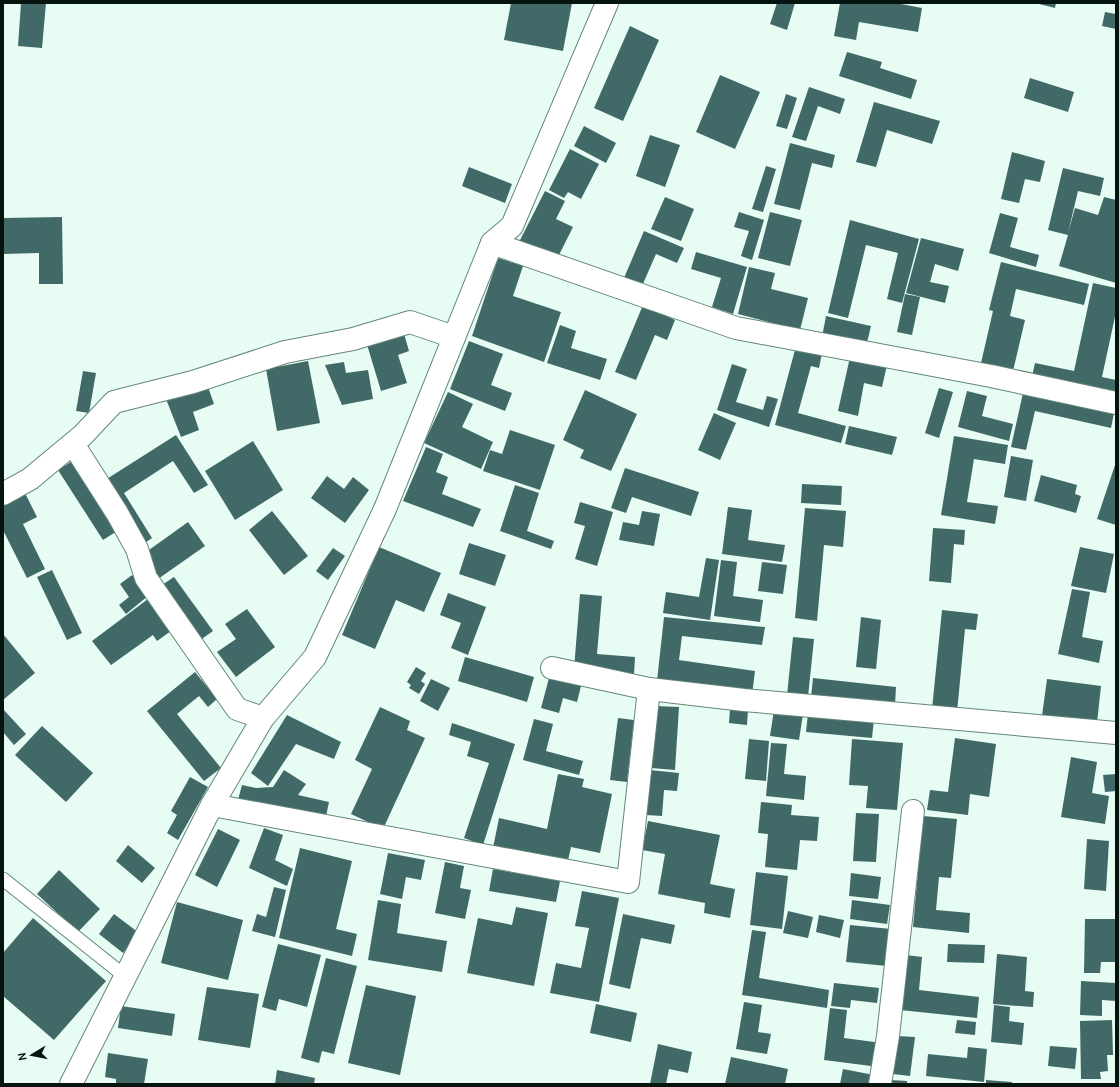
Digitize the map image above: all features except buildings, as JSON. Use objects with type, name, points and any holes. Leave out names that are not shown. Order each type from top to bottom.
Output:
[{"type":"street","points":[[71,1084],[212,805],[263,718],[314,657],[385,508],[492,243],[512,226],[608,3]]},
{"type":"street","points":[[492,243],[736,328],[991,376],[1116,403]]},
{"type":"street","points":[[3,494],[30,479],[73,444],[114,402],[192,382],[285,352],[353,339],[410,322],[454,337]]},
{"type":"street","points":[[73,444],[117,513],[137,549],[146,578],[150,585],[237,709],[263,718]]},
{"type":"street","points":[[552,668],[649,689],[744,700],[1116,733]]},
{"type":"street","points":[[212,805],[628,882],[649,689]]},
{"type":"street","points":[[880,1084],[888,1036],[913,811]]},
{"type":"lane","points":[[3,879],[126,977]]}]
